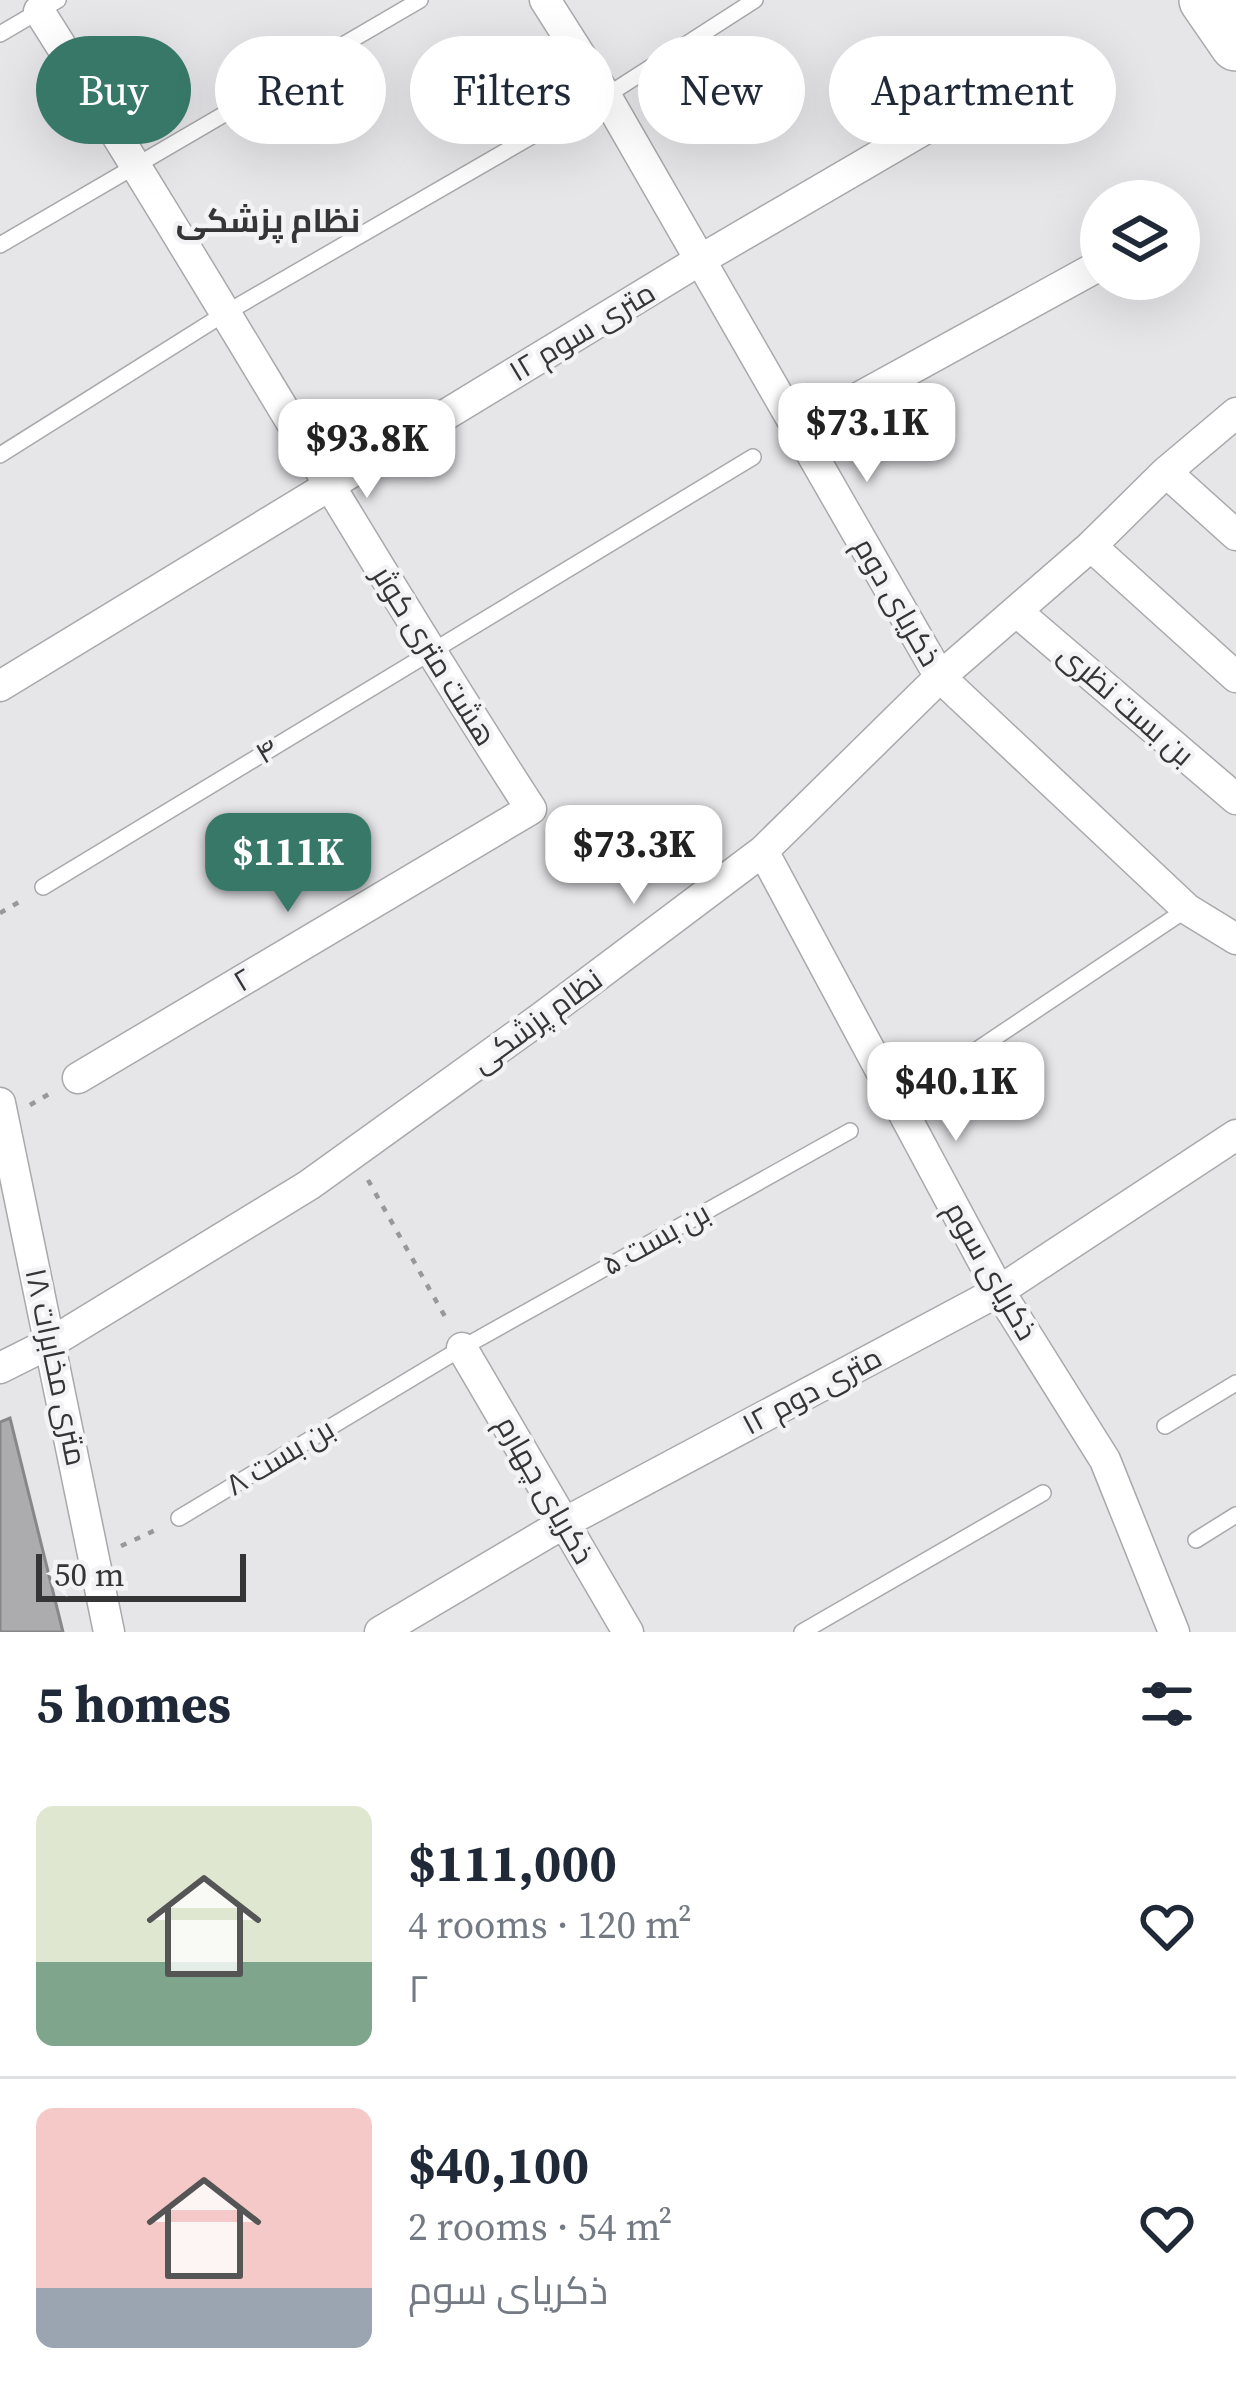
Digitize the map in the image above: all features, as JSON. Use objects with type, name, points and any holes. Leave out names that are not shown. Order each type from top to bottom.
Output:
[{"type":"highway","points":[[1205,0],[1236,45]]},
{"type":"street","name":"ذکریای دوم","points":[[544,0],[567,36]]},
{"type":"street","name":"هشت متری کوثر","points":[[49,5],[224,314],[531,809]]},
{"type":"street","name":"ذکریای دوم","points":[[614,110],[940,677],[1187,909],[1236,939]]},
{"type":"street","name":"۱۲ متری سوم","points":[[0,686],[898,144]]},
{"type":"street","points":[[798,430],[1080,276]]},
{"type":"street","name":"نظام پزشکی","points":[[0,1368],[52,1342],[309,1185],[764,851],[940,677],[1236,413]]},
{"type":"street","points":[[1166,472],[1236,535]]},
{"type":"street","points":[[1091,546],[1236,677]]},
{"type":"street","name":"بن بست نظری","points":[[1016,611],[1236,799]]},
{"type":"street","name":"۲","points":[[78,1078],[531,809]]},
{"type":"street","name":"ذکریای سوم","points":[[764,851],[999,1291],[1105,1460],[1174,1632]]},
{"type":"street","name":"۱۸ متری مخابرات","points":[[2,1112],[109,1632]]},
{"type":"street","name":"۱۲ متری دوم","points":[[380,1632],[564,1522],[999,1291],[1236,1136]]},
{"type":"street","name":"ذکریای چهارم","points":[[462,1348],[628,1632]]},
{"type":"lane","points":[[0,245],[420,0]]},
{"type":"lane","points":[[614,91],[755,0]]},
{"type":"lane","points":[[0,34],[49,5]]},
{"type":"lane","points":[[0,455],[224,314],[518,144]]},
{"type":"lane","name":"۴","points":[[44,887],[753,457]]},
{"type":"lane","points":[[896,1104],[1187,909]]},
{"type":"lane","name":"بن بست ۵","points":[[462,1348],[850,1131]]},
{"type":"lane","name":"بن بست ۸","points":[[179,1519],[462,1348]]},
{"type":"lane","points":[[1165,1426],[1236,1383]]},
{"type":"lane","points":[[802,1632],[1043,1493]]},
{"type":"lane","points":[[1196,1540],[1236,1515]]},
{"type":"path","points":[[0,913],[44,887]]},
{"type":"path","points":[[2,1112],[78,1078]]},
{"type":"path","points":[[353,1154],[462,1348]]},
{"type":"path","points":[[95,1559],[179,1519]]},
{"type":"building","points":[[10,1418],[63,1632],[0,1632],[0,1422]]},
{"type":"district","name":"نظام پزشکی","points":[[268,220]]}]
